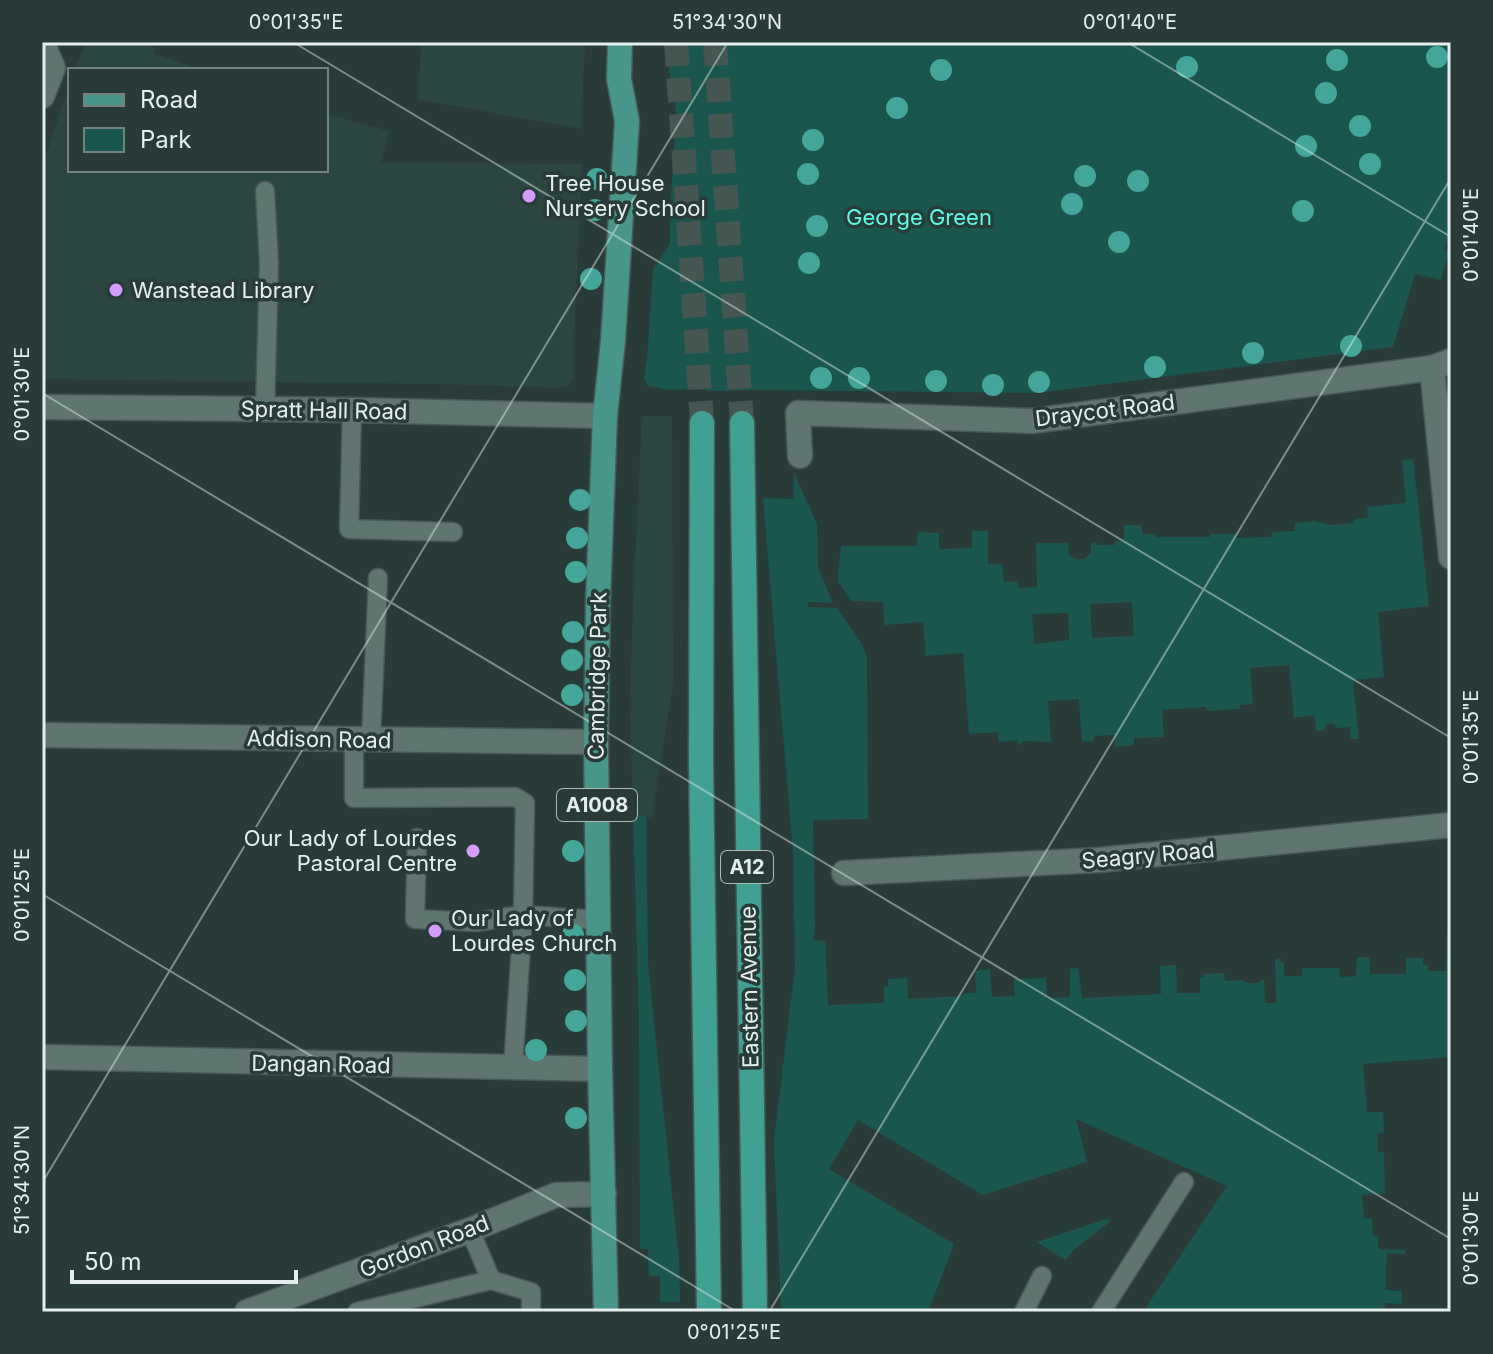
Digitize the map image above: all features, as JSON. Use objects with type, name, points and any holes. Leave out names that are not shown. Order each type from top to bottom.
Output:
[{"type":"highway","name":"Eastern Avenue","points":[[702,423],[701,764],[709,1312]]},
{"type":"highway","name":"Eastern Avenue","points":[[742,423],[755,1312]]},
{"type":"main road","name":"Cambridge Park","points":[[606,1312],[596,742],[605,416],[613,341],[627,121],[619,79],[620,42]]},
{"type":"street","points":[[42,96],[53,68],[44,43]]},
{"type":"street","points":[[1441,364],[1451,557]]},
{"type":"street","name":"Draycot Road","points":[[800,456],[798,413],[1032,421],[1441,364]]},
{"type":"street","name":"Spratt Hall Road","points":[[42,407],[605,416]]},
{"type":"street","name":"Addison Road","points":[[42,735],[596,742]]},
{"type":"street","name":"Seagry Road","points":[[844,873],[1099,860],[1451,825]]},
{"type":"street","name":"Dangan Road","points":[[42,1057],[600,1069]]},
{"type":"street","name":"Gordon Road","points":[[247,1312],[556,1195],[604,1194]]},
{"type":"lane","points":[[265,191],[269,263],[265,409]]},
{"type":"lane","points":[[352,410],[349,529],[453,532]]},
{"type":"lane","points":[[378,578],[363,739],[354,798],[515,797],[525,803],[523,915],[513,1068]]},
{"type":"lane","points":[[417,838],[415,919],[476,922],[523,915],[598,920]]},
{"type":"lane","points":[[1101,1312],[1184,1182]]},
{"type":"lane","points":[[470,1230],[491,1280]]},
{"type":"lane","points":[[1024,1312],[1042,1276]]},
{"type":"lane","points":[[357,1312],[491,1280],[531,1292],[531,1312]]},
{"type":"shaded area","points":[[87,42],[152,42],[150,46],[156,48],[154,54],[197,68],[75,68]]},
{"type":"shaded area","points":[[421,42],[585,42],[581,129],[418,99]]},
{"type":"shaded area","points":[[68,89],[68,172],[328,172],[328,115],[389,131],[381,162],[582,164],[574,378],[567,387],[559,388],[42,379],[42,168]]},
{"type":"shaded area","points":[[642,416],[672,416],[673,684],[652,818],[633,813],[630,703]]},
{"type":"green space","name":"George Green","points":[[667,42],[1451,42],[1451,227],[1444,250],[1449,252],[1441,280],[1415,274],[1393,347],[1037,393],[710,391],[648,386],[644,378],[653,269],[670,244],[676,113]]},
{"type":"green space","points":[[1413,459],[1429,606],[1378,612],[1384,677],[1353,680],[1359,739],[1351,739],[1350,727],[1337,728],[1334,724],[1327,724],[1324,730],[1316,731],[1314,715],[1294,718],[1289,665],[1250,668],[1253,704],[1240,705],[1240,709],[1207,711],[1206,707],[1162,710],[1164,737],[1134,738],[1134,745],[1115,747],[1114,735],[1094,736],[1094,741],[1082,742],[1079,699],[1048,701],[1051,742],[1025,741],[1018,745],[1017,740],[999,742],[998,732],[969,734],[963,653],[926,656],[923,622],[884,625],[883,602],[851,601],[838,581],[841,546],[917,546],[918,532],[939,533],[939,549],[972,548],[972,531],[988,531],[988,564],[1002,564],[1004,582],[1018,581],[1018,588],[1037,587],[1036,543],[1069,543],[1068,554],[1075,559],[1084,559],[1091,553],[1091,543],[1114,545],[1115,541],[1124,541],[1124,525],[1141,525],[1143,534],[1155,534],[1155,537],[1235,534],[1237,538],[1271,537],[1272,532],[1295,531],[1295,523],[1354,523],[1354,519],[1368,518],[1367,507],[1406,503],[1402,460]],"holes":[[[1132,602],[1134,636],[1092,638],[1090,604]],[[1068,613],[1069,640],[1034,644],[1032,614]]]},
{"type":"green space","points":[[794,473],[817,524],[818,568],[833,603],[808,602],[808,607],[837,608],[862,644],[867,657],[868,819],[813,820],[813,940],[825,941],[828,1005],[884,1003],[884,987],[888,986],[888,979],[907,978],[908,999],[964,996],[964,993],[976,993],[975,971],[990,969],[992,997],[1015,996],[1014,979],[1046,978],[1047,998],[1070,997],[1070,969],[1078,968],[1082,998],[1161,994],[1160,966],[1176,965],[1177,993],[1200,993],[1200,977],[1204,977],[1203,974],[1224,973],[1225,981],[1258,983],[1264,979],[1265,1003],[1276,1003],[1275,959],[1284,962],[1284,976],[1302,976],[1303,968],[1339,968],[1340,977],[1356,976],[1357,957],[1369,957],[1370,974],[1406,974],[1406,958],[1423,958],[1423,965],[1428,965],[1428,971],[1446,971],[1447,935],[1451,935],[1451,1057],[1363,1064],[1367,1112],[1383,1112],[1384,1133],[1377,1134],[1378,1152],[1384,1152],[1385,1194],[1362,1195],[1364,1218],[1372,1219],[1373,1236],[1378,1236],[1378,1249],[1405,1250],[1405,1254],[1387,1253],[1385,1290],[1402,1291],[1401,1304],[1385,1303],[1384,1312],[1143,1312],[1227,1186],[1076,1119],[1087,1162],[983,1195],[858,1120],[829,1169],[954,1244],[928,1312],[781,1312],[774,1140],[795,968],[793,851],[763,498],[793,499]]},
{"type":"green space","points":[[633,813],[646,817],[648,965],[679,1260],[680,1302],[660,1302],[660,1276],[649,1276],[648,1249],[640,1249],[639,1018]]},
{"type":"green space","points":[[1106,1219],[1112,1220],[1065,1260],[1037,1242]]},
{"type":"tunnel","points":[[676,42],[702,423]]},
{"type":"tunnel","points":[[715,42],[742,423]]},
{"type":"place","name":"Tree House Nursery School","points":[[529,196]]},
{"type":"place","name":"Wanstead Library","points":[[116,290]]},
{"type":"place","name":"Our Lady of Lourdes Pastoral Centre","points":[[473,851]]},
{"type":"place","name":"Our Lady of Lourdes Church","points":[[435,931]]}]
